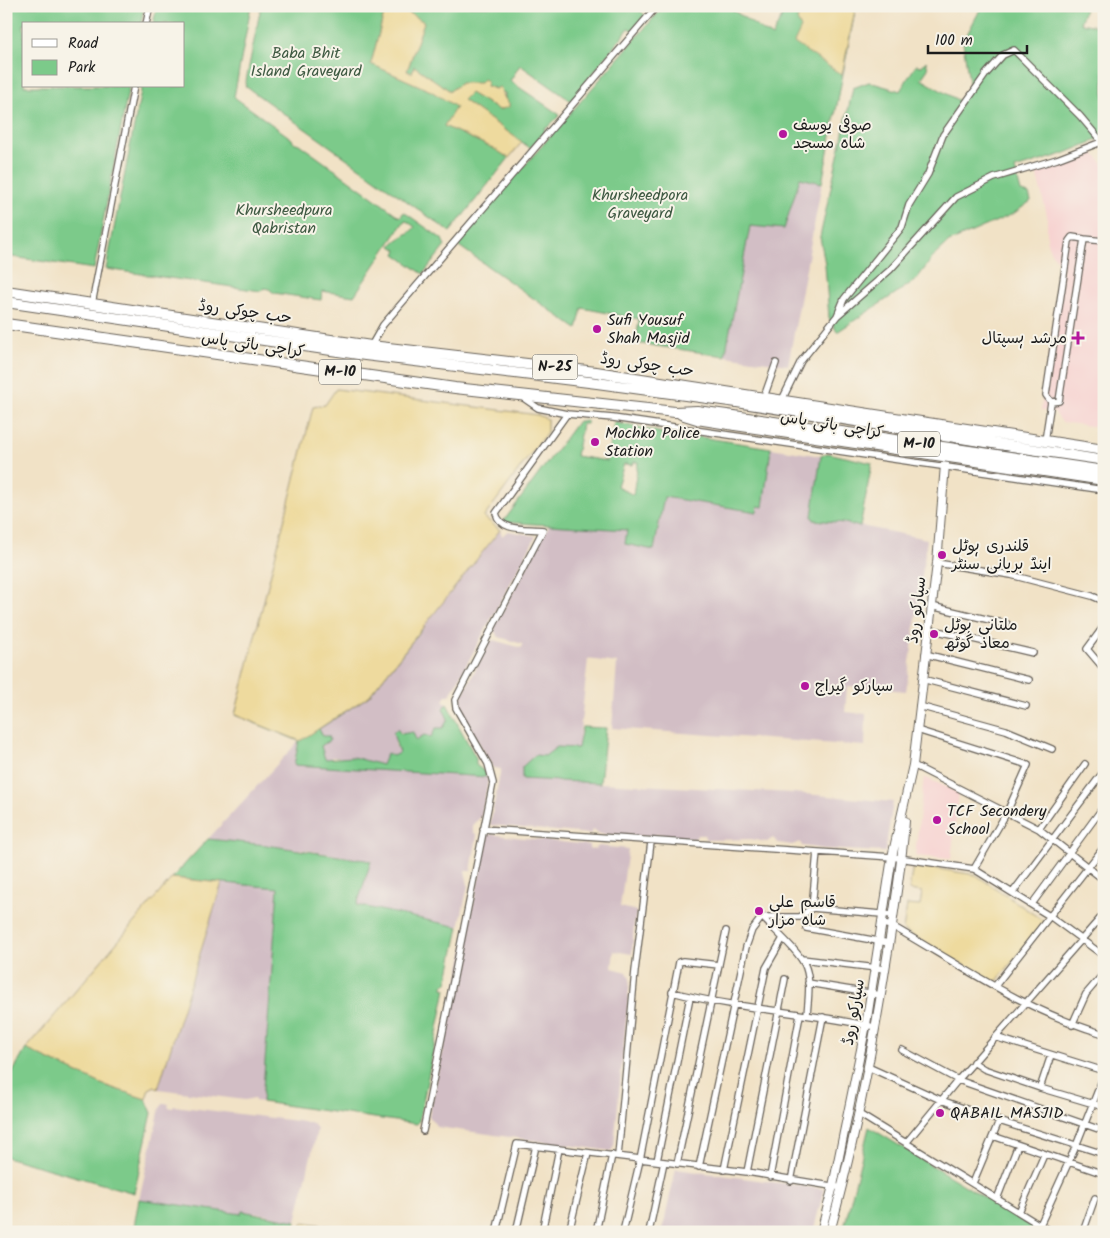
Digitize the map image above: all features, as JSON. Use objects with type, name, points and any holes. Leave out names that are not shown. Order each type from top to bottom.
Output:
[{"type":"highway","name":"حب چوکی روڈ","points":[[6,291],[371,346],[589,371],[782,400],[946,431],[1045,441],[1104,450]]},
{"type":"highway","points":[[6,302],[365,355],[588,382],[946,431],[1104,461]]},
{"type":"highway","name":"کراچی بائی پاس","points":[[6,324],[455,388],[675,412],[696,419],[735,421],[1104,471]]},
{"type":"highway","name":"کراچی بائی پاس","points":[[735,421],[1104,480]]},
{"type":"street","points":[[146,22],[150,6]]},
{"type":"street","points":[[371,346],[383,325],[657,6]]},
{"type":"street","points":[[782,400],[801,361],[837,316],[890,270],[956,196],[994,178],[1057,160],[1103,141],[1014,50],[1007,52],[986,74],[943,135],[928,174],[910,205],[902,227],[844,299],[837,316]]},
{"type":"street","points":[[92,304],[134,88]]},
{"type":"street","points":[[1045,441],[1051,402],[1046,395],[1069,241],[1072,237],[1104,242]]},
{"type":"street","points":[[1051,402],[1059,401],[1084,239]]},
{"type":"street","points":[[764,397],[776,363]]},
{"type":"street","points":[[518,394],[538,408],[567,414],[613,418],[945,465],[1104,490]]},
{"type":"street","points":[[423,1132],[493,783],[492,773],[456,708],[455,700],[543,530],[506,526],[497,520],[496,513],[567,414]]},
{"type":"street","name":"سپارکو روڈ","points":[[821,1232],[833,1186],[866,1025],[892,857],[913,765],[932,606],[945,465],[946,431]]},
{"type":"street","points":[[936,563],[1011,575],[1092,596],[1104,601]]},
{"type":"street","points":[[932,606],[1007,624]]},
{"type":"street","points":[[1104,626],[1087,649],[1104,669]]},
{"type":"street","points":[[929,629],[1032,653]]},
{"type":"street","points":[[925,654],[1028,680]]},
{"type":"street","points":[[922,679],[1026,706]]},
{"type":"street","points":[[919,706],[1006,730],[1052,749]]},
{"type":"street","points":[[917,730],[1026,764],[1028,767],[1007,812],[974,868]]},
{"type":"street","points":[[1039,829],[1085,764]]},
{"type":"street","points":[[913,765],[1039,829],[1104,880]]},
{"type":"street","points":[[1012,892],[1104,771]]},
{"type":"street","name":"سپارکو روڈ","points":[[830,1232],[859,1114],[876,1027],[902,858],[907,796]]},
{"type":"street","points":[[1032,904],[1104,806]]},
{"type":"street","points":[[483,829],[651,842],[767,847],[902,858],[974,868],[1032,904],[1104,956]]},
{"type":"street","points":[[596,1232],[615,1156],[651,842]]},
{"type":"street","points":[[995,986],[1104,847]]},
{"type":"street","points":[[812,908],[818,852]]},
{"type":"street","points":[[762,917],[800,916],[812,908],[893,915]]},
{"type":"street","points":[[906,1143],[1024,1002],[1104,914]]},
{"type":"street","points":[[762,917],[802,960],[808,983],[804,1015],[770,1177]]},
{"type":"street","points":[[699,1168],[746,947],[752,930],[762,917]]},
{"type":"street","points":[[882,924],[892,926],[1024,1002],[1072,1025],[1104,1034]]},
{"type":"street","points":[[806,928],[889,942]]},
{"type":"street","points":[[677,1164],[726,931]]},
{"type":"street","points":[[724,1170],[756,1008],[766,968],[782,940]]},
{"type":"street","points":[[802,960],[885,969]]},
{"type":"street","points":[[624,1232],[640,1160],[672,992],[681,961],[719,965]]},
{"type":"street","points":[[1072,1025],[1086,994],[1104,973]]},
{"type":"street","points":[[747,1172],[785,979]]},
{"type":"street","points":[[808,983],[881,995]]},
{"type":"street","points":[[672,992],[712,1002],[780,1010],[876,1027]]},
{"type":"street","points":[[657,1162],[690,997]]},
{"type":"street","points":[[791,1181],[824,1017]]},
{"type":"street","points":[[995,1037],[1104,1071]]},
{"type":"street","points":[[902,1050],[958,1080],[1104,1131]]},
{"type":"street","points":[[1040,1088],[1051,1055]]},
{"type":"street","points":[[973,1062],[984,1069],[1104,1107]]},
{"type":"street","points":[[868,1067],[941,1100],[999,1122],[1104,1154]]},
{"type":"street","points":[[1040,1225],[1076,1146],[1104,1075]]},
{"type":"street","points":[[859,1114],[1051,1232]]},
{"type":"street","points":[[973,1184],[999,1122]]},
{"type":"street","points":[[993,1136],[1104,1174]]},
{"type":"street","points":[[496,1232],[517,1144],[699,1168],[747,1172],[791,1181],[842,1188]]},
{"type":"street","points":[[997,1199],[1018,1145]]},
{"type":"street","points":[[516,1232],[536,1146]]},
{"type":"street","points":[[542,1232],[559,1149]]},
{"type":"street","points":[[569,1232],[588,1153]]},
{"type":"street","points":[[1019,1212],[1044,1155]]},
{"type":"street","points":[[649,1232],[664,1162]]},
{"type":"street","points":[[1083,1232],[1095,1198]]},
{"type":"shaded area","name":"مرشد ہسپتال","points":[[1092,151],[1104,165],[1104,428],[1062,422],[1055,413],[1041,410],[1062,266],[1050,251],[1047,242],[1047,215],[1036,172]]},
{"type":"shaded area","points":[[800,177],[822,183],[788,365],[725,356],[750,225]]},
{"type":"shaded area","points":[[771,448],[821,456],[812,516],[814,520],[845,523],[927,539],[906,691],[847,686],[845,712],[866,714],[865,746],[612,728],[617,663],[588,659],[578,749],[557,747],[545,756],[522,767],[522,779],[794,793],[893,802],[885,852],[824,849],[802,846],[800,842],[792,845],[778,843],[773,838],[767,842],[751,839],[706,840],[704,835],[698,835],[694,839],[664,837],[662,834],[656,834],[654,837],[600,834],[593,829],[590,834],[490,825],[501,769],[493,768],[458,706],[489,643],[493,640],[522,648],[522,644],[499,637],[493,629],[549,525],[627,530],[655,547],[664,497],[756,512],[758,506],[763,507]]},
{"type":"shaded area","points":[[500,530],[502,536],[508,531],[536,536],[450,695],[446,695],[443,701],[447,704],[443,708],[448,719],[443,728],[431,737],[415,740],[397,730],[395,744],[399,753],[382,765],[353,757],[325,759],[321,746],[323,736],[319,729],[369,696]]},
{"type":"shaded area","points":[[298,742],[294,765],[487,777],[488,781],[481,817],[473,824],[473,832],[477,835],[471,871],[465,871],[468,885],[459,927],[357,905],[371,861],[306,850],[208,839]]},
{"type":"shaded area","name":"TCF Secondery School","points":[[924,777],[959,793],[951,859],[915,856]]},
{"type":"shaded area","points":[[488,834],[589,845],[589,849],[595,849],[599,846],[628,849],[620,907],[637,911],[634,923],[632,954],[614,951],[612,968],[627,972],[630,979],[614,1146],[611,1151],[437,1127],[429,1116]]},
{"type":"shaded area","points":[[222,883],[278,887],[262,1102],[255,1101],[254,1098],[245,1100],[158,1089]]},
{"type":"shaded area","points":[[164,1103],[169,1104],[168,1107],[173,1108],[174,1106],[313,1123],[317,1130],[296,1221],[260,1213],[242,1211],[242,1214],[139,1199],[160,1108]]},
{"type":"shaded area","points":[[676,1169],[824,1189],[813,1232],[662,1232]]},
{"type":"green space","points":[[6,6],[144,6],[141,22],[22,22],[22,88],[129,88],[94,269],[6,256]]},
{"type":"green space","name":"Khursheedpura Qabristan","points":[[157,6],[251,6],[234,97],[292,139],[293,142],[299,144],[400,217],[404,212],[442,239],[445,246],[423,274],[395,254],[397,250],[391,246],[396,240],[415,227],[405,220],[354,296],[322,291],[321,300],[274,293],[264,288],[261,291],[106,269],[142,88],[185,88],[185,22],[153,22]]},
{"type":"green space","name":"Baba Bhit Island Graveyard","points":[[261,6],[386,6],[371,64],[431,91],[457,107],[444,126],[493,148],[509,158],[450,232],[245,86]]},
{"type":"green space","points":[[398,6],[635,6],[645,15],[633,31],[629,28],[571,101],[520,65],[510,81],[560,115],[548,127],[544,128],[545,132],[530,148],[463,100],[470,93],[499,110],[505,99],[505,93],[477,84],[464,85],[450,91],[414,66],[412,73],[407,71],[424,22]]},
{"type":"green space","name":"Khursheedpora Graveyard","points":[[664,6],[727,6],[772,37],[787,6],[856,6],[822,183],[800,178],[784,229],[750,226],[725,356],[636,343],[639,319],[582,308],[577,329],[456,244]]},
{"type":"green space","points":[[982,6],[1079,6],[1085,9],[1080,23],[1097,26],[1104,32],[1104,137],[1063,154],[1015,169],[1021,192],[1029,194],[1031,201],[1013,214],[949,242],[934,256],[916,280],[837,332],[829,318],[825,264],[820,237],[853,88],[869,82],[900,91],[916,65],[922,66],[926,61],[928,69],[921,79],[961,102],[970,89],[963,42]]},
{"type":"green space","points":[[578,421],[587,421],[587,424],[582,424],[576,456],[607,461],[614,422],[672,435],[674,433],[771,448],[763,507],[758,506],[757,512],[664,497],[654,550],[625,544],[627,530],[503,522]],"holes":[[[634,462],[638,462],[633,495],[617,486],[624,464],[633,465]]]},
{"type":"green space","points":[[828,453],[872,463],[860,527],[845,523],[814,520],[812,516],[821,456]]},
{"type":"green space","points":[[422,629],[369,696],[319,729],[323,736],[329,736],[330,740],[321,746],[325,759],[353,757],[382,765],[387,753],[393,756],[399,753],[393,733],[397,729],[401,734],[413,732],[416,740],[424,735],[431,737],[436,728],[443,728],[448,719],[443,708],[447,704],[476,758],[476,765],[485,772],[487,777],[294,765],[299,741],[235,715],[256,645]]},
{"type":"green space","points":[[582,727],[606,728],[600,783],[522,779],[522,767],[535,755],[545,756],[557,747],[578,748]]},
{"type":"green space","points":[[208,839],[266,845],[371,861],[357,905],[459,927],[447,983],[443,985],[443,988],[446,989],[417,1124],[262,1102],[278,888],[172,878]]},
{"type":"green space","points":[[26,1049],[104,1085],[146,1099],[152,1113],[134,1193],[6,1157],[6,1084]]},
{"type":"green space","points":[[869,1127],[1041,1232],[843,1232]]},
{"type":"green space","points":[[139,1199],[241,1214],[242,1211],[296,1221],[294,1232],[133,1232]]},
{"type":"sand","points":[[386,6],[398,6],[424,22],[407,71],[412,73],[414,66],[450,91],[461,83],[480,83],[483,79],[487,81],[486,86],[495,89],[500,87],[505,99],[509,103],[509,107],[499,110],[470,93],[463,100],[522,142],[509,158],[493,148],[444,126],[456,107],[431,91],[371,64]]},
{"type":"sand","points":[[803,6],[856,6],[842,75],[794,43],[801,28],[797,20]]},
{"type":"sand","points":[[336,389],[538,415],[547,419],[547,432],[484,517],[500,530],[369,696],[300,741],[235,715],[313,407],[325,405]]},
{"type":"sand","points":[[913,865],[976,875],[1045,922],[995,983],[903,930],[907,905],[920,906],[922,892],[909,890]]},
{"type":"sand","points":[[172,878],[222,883],[158,1089],[155,1086],[149,1089],[146,1099],[104,1085],[26,1049]]},
{"type":"sand","points":[[303,1222],[370,1232],[300,1232]]},
{"type":"place","name":"صوفی یوسف شاہ مسجد","points":[[783,134]]},
{"type":"place","name":"Sufi Yousuf Shah Masjid","points":[[597,329]]},
{"type":"place","name":"مرشد ہسپتال","points":[[1078,338]]},
{"type":"place","name":"Mochko Police Station","points":[[595,442]]},
{"type":"place","name":"قلندری ہوٹل اینڈ بریانی سنٹر","points":[[942,555]]},
{"type":"place","name":"ملتانی ہوٹل معاذ گوٹھ","points":[[934,634]]},
{"type":"place","name":"سپارکو گیراج","points":[[805,686]]},
{"type":"place","name":"TCF Secondery School","points":[[937,820]]},
{"type":"place","name":"قاسم علی شاہ مزار","points":[[759,911]]},
{"type":"place","name":"QABAIL MASJID","points":[[940,1113]]}]
